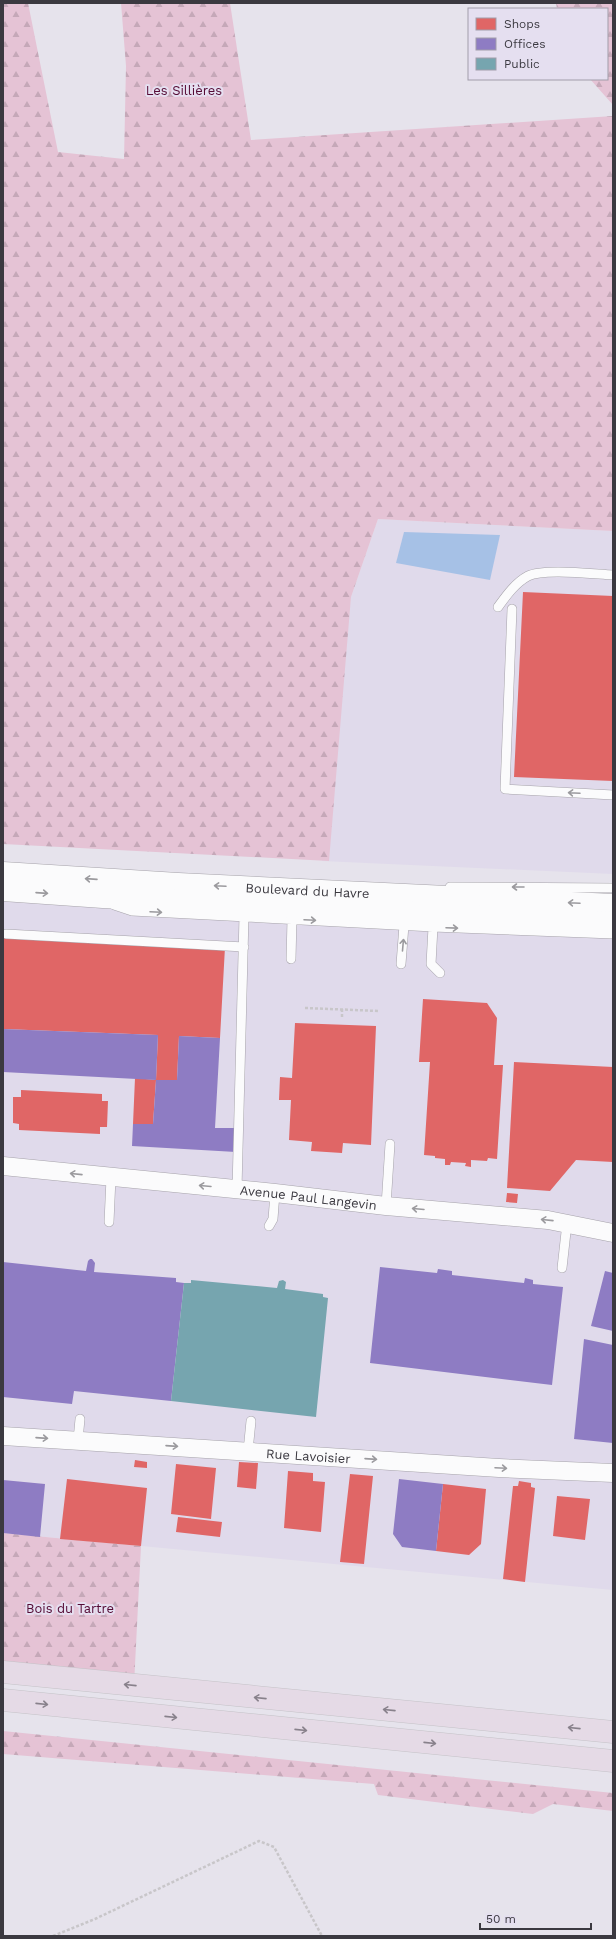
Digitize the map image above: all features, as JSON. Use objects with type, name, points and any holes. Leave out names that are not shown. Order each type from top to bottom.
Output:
[{"type":"highway","points":[[3,1672],[613,1732]]},
{"type":"highway","points":[[3,1700],[613,1761]]},
{"type":"main road","name":"Boulevard du Havre","points":[[4,877],[613,905]]},
{"type":"main road","name":"Boulevard du Havre","points":[[4,877],[103,897],[613,922]]},
{"type":"street","name":"Avenue Paul Langevin","points":[[3,1166],[111,1178],[237,1189],[386,1206],[567,1223],[613,1233]]},
{"type":"street","name":"Rue Lavoisier","points":[[3,1436],[499,1468],[613,1473]]},
{"type":"lane","points":[[498,607],[515,586],[528,576],[540,572],[613,575]]},
{"type":"lane","points":[[512,609],[505,789],[613,795]]},
{"type":"lane","points":[[409,895],[451,887],[613,888]]},
{"type":"lane","points":[[103,897],[117,907],[132,911],[433,927],[613,934]]},
{"type":"lane","points":[[237,1189],[244,916]]},
{"type":"lane","points":[[291,959],[292,919]]},
{"type":"lane","points":[[401,964],[404,925]]},
{"type":"lane","points":[[433,927],[432,964],[440,972]]},
{"type":"lane","points":[[6,934],[244,947]]},
{"type":"lane","points":[[386,1206],[390,1144]]},
{"type":"lane","points":[[109,1222],[111,1178]]},
{"type":"lane","points":[[269,1226],[274,1219],[275,1193]]},
{"type":"lane","points":[[562,1268],[567,1223]]},
{"type":"lane","points":[[78,1440],[80,1419]]},
{"type":"lane","points":[[248,1451],[251,1422]]},
{"type":"path","points":[[306,1008],[379,1011]]},
{"type":"path","points":[[342,1009],[342,1017]]},
{"type":"path","points":[[53,1936],[95,1919],[259,1841],[274,1847],[322,1936]]},
{"type":"shaded area","points":[[378,519],[613,531],[613,874],[322,861],[351,597]]},
{"type":"shaded area","points":[[3,895],[613,936],[613,1590],[3,1533]]},
{"type":"green space","name":"Les Sillières","points":[[3,3],[28,3],[58,152],[124,159],[126,66],[121,3],[230,3],[251,140],[613,116],[613,531],[378,519],[351,597],[329,861],[3,844]]},
{"type":"green space","points":[[556,3],[613,3],[613,105],[591,80],[608,80],[608,8],[557,8]]},
{"type":"green space","name":"Bois du Tartre","points":[[3,1533],[141,1546],[134,1685],[3,1672]]},
{"type":"green space","points":[[3,1731],[613,1793],[613,1811],[553,1804],[533,1814],[378,1795],[374,1784],[3,1754]]},
{"type":"water","points":[[404,532],[500,535],[490,580],[396,563]]},
{"type":"building: Shops","points":[[523,592],[613,596],[613,781],[514,777]]},
{"type":"building: Shops","points":[[3,938],[225,947],[220,1038],[179,1036],[177,1080],[156,1080],[158,1035],[3,1029]]},
{"type":"building: Shops","points":[[423,999],[487,1003],[497,1018],[494,1065],[503,1065],[497,1159],[488,1158],[487,1161],[471,1160],[471,1167],[465,1166],[466,1163],[451,1162],[450,1165],[445,1165],[445,1159],[424,1155],[430,1062],[419,1062]]},
{"type":"building: Shops","points":[[295,1023],[376,1026],[371,1145],[343,1143],[342,1153],[311,1151],[312,1142],[289,1140],[291,1100],[279,1100],[280,1077],[292,1078]]},
{"type":"building: Shops","points":[[514,1062],[613,1067],[613,1162],[576,1160],[550,1191],[507,1188]]},
{"type":"building: Shops","points":[[135,1078],[156,1080],[153,1124],[133,1124]]},
{"type":"building: Shops","points":[[21,1090],[102,1094],[102,1101],[108,1101],[107,1127],[100,1127],[100,1134],[19,1130],[19,1124],[13,1123],[13,1097],[21,1097]]},
{"type":"building: Shops","points":[[507,1193],[518,1194],[517,1203],[506,1202]]},
{"type":"building: Shops","points":[[135,1460],[147,1462],[147,1468],[134,1467]]},
{"type":"building: Shops","points":[[239,1462],[258,1463],[256,1489],[237,1487]]},
{"type":"building: Shops","points":[[176,1464],[216,1468],[211,1519],[171,1514]]},
{"type":"building: Shops","points":[[288,1471],[313,1473],[313,1481],[325,1482],[321,1532],[284,1528]]},
{"type":"building: Shops","points":[[350,1474],[373,1476],[364,1564],[340,1562]]},
{"type":"building: Shops","points":[[67,1479],[147,1488],[141,1546],[60,1539]]},
{"type":"building: Shops","points":[[519,1481],[531,1483],[531,1487],[535,1488],[525,1582],[503,1579],[513,1486],[518,1486]]},
{"type":"building: Shops","points":[[443,1484],[486,1489],[481,1544],[469,1555],[436,1551]]},
{"type":"building: Shops","points":[[557,1496],[590,1499],[585,1540],[553,1536]]},
{"type":"building: Shops","points":[[178,1517],[222,1522],[220,1537],[176,1532]]},
{"type":"building: Offices","points":[[3,1029],[158,1035],[156,1080],[3,1072]]},
{"type":"building: Offices","points":[[179,1036],[220,1038],[215,1128],[237,1128],[236,1152],[132,1146],[133,1124],[153,1124],[156,1080],[177,1080]]},
{"type":"building: Offices","points":[[92,1259],[95,1263],[94,1272],[176,1278],[176,1282],[184,1283],[171,1401],[74,1391],[72,1404],[3,1397],[3,1262],[86,1271],[88,1261]]},
{"type":"building: Offices","points":[[380,1267],[437,1273],[438,1269],[452,1271],[452,1275],[524,1283],[525,1278],[533,1280],[533,1284],[563,1287],[552,1385],[370,1363]]},
{"type":"building: Offices","points":[[605,1271],[613,1273],[613,1331],[591,1326]]},
{"type":"building: Offices","points":[[584,1339],[613,1345],[613,1443],[574,1439]]},
{"type":"building: Offices","points":[[399,1479],[443,1484],[436,1551],[402,1547],[393,1534]]},
{"type":"building: Offices","points":[[3,1480],[45,1484],[40,1537],[3,1533]]},
{"type":"building: Public","points":[[191,1280],[277,1288],[279,1281],[283,1280],[286,1282],[285,1289],[323,1294],[323,1297],[328,1298],[316,1417],[171,1401],[184,1283],[191,1283]]}]
